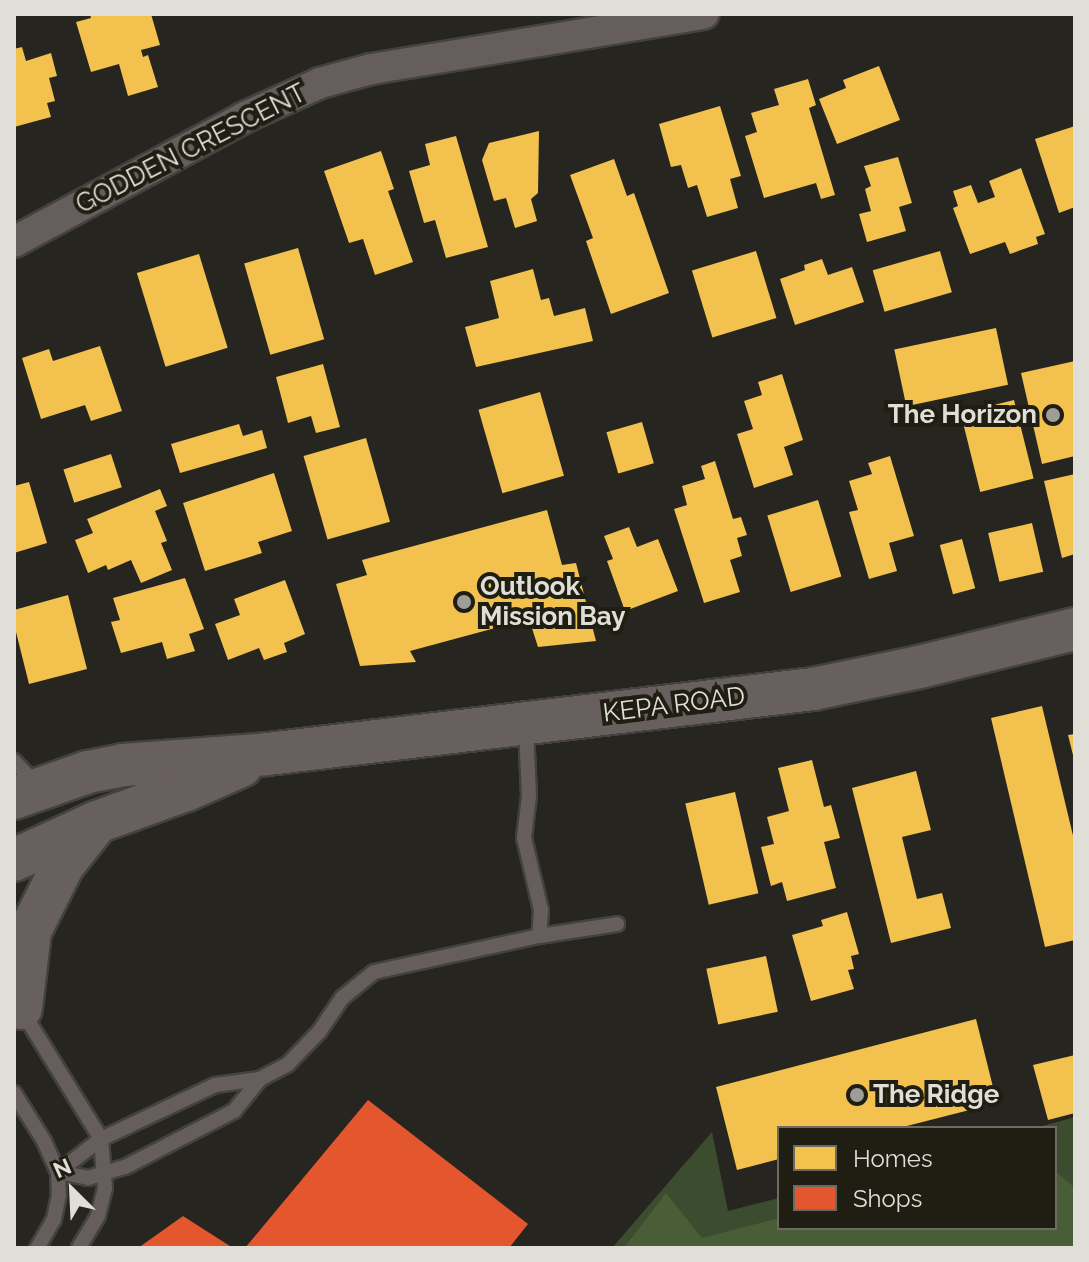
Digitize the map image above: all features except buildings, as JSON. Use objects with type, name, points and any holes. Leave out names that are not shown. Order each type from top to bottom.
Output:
[{"type":"main road","name":"KEPA ROAD","points":[[22,786],[123,765],[268,754],[813,689],[1075,629]]},
{"type":"main road","name":"KEPA ROAD","points":[[14,860],[97,822],[186,790],[268,754]]},
{"type":"main road","points":[[17,1002],[30,931],[63,865],[97,822]]},
{"type":"street","name":"GODDEN CRESCENT","points":[[14,242],[243,118],[320,83],[371,69],[703,14]]},
{"type":"lane","points":[[526,724],[529,796],[524,838],[541,910],[539,936]]},
{"type":"lane","points":[[58,1172],[101,1139],[215,1085],[260,1079],[288,1064],[305,1049],[342,998],[374,972],[539,936],[617,924]]},
{"type":"lane","points":[[17,1002],[101,1139],[106,1176],[98,1216],[79,1248]]},
{"type":"lane","points":[[58,1172],[88,1178],[106,1176],[234,1111],[260,1079]]},
{"type":"lane","points":[[14,1093],[44,1141],[58,1172],[59,1195],[54,1219],[37,1248]]},
{"type":"green space","points":[[1075,1117],[1075,1248],[612,1248],[712,1132],[728,1211],[777,1199],[777,1230],[1057,1230],[1057,1126],[1042,1126]]},
{"type":"green space","points":[[1057,1173],[1075,1188],[1075,1248],[624,1248],[666,1193],[702,1238],[777,1219],[777,1230],[1057,1230]]},
{"type":"place","name":"The Horizon","points":[[1053,415]]},
{"type":"place","name":"Outlook Mission Bay","points":[[464,602]]},
{"type":"place","name":"The Ridge","points":[[857,1095]]}]
